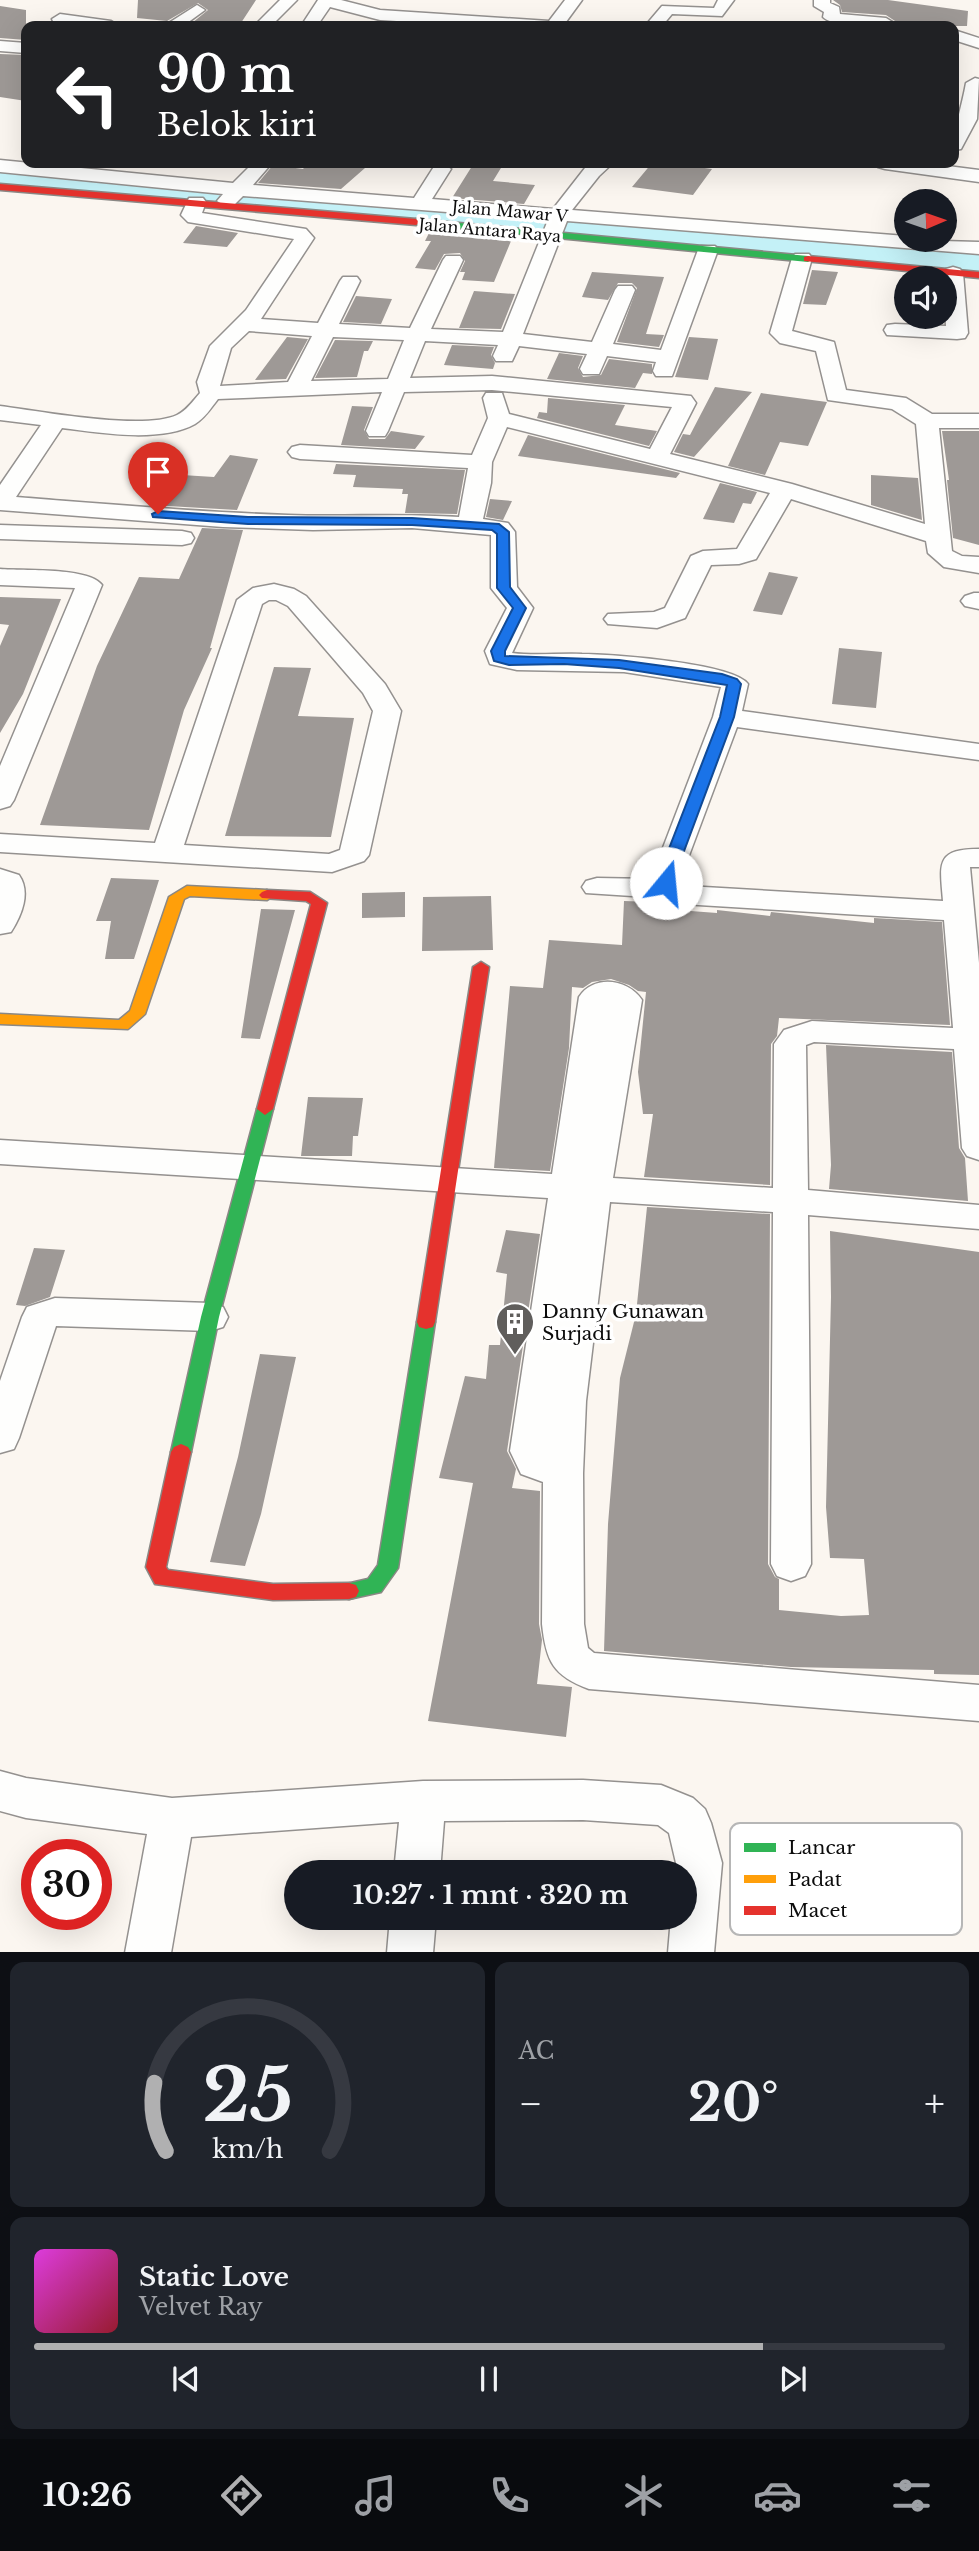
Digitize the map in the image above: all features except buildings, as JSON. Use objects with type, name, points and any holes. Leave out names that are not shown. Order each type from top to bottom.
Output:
[{"type":"street","points":[[267,21],[289,0]]},
{"type":"street","points":[[312,21],[327,0],[407,17],[472,21]]},
{"type":"street","points":[[558,21],[574,0]]},
{"type":"street","points":[[657,21],[668,9],[716,13],[726,0]]},
{"type":"street","points":[[822,0],[822,6],[833,10],[831,17],[859,21]]},
{"type":"street","points":[[180,21],[197,10]]},
{"type":"street","points":[[60,19],[75,21]]},
{"type":"street","points":[[959,37],[979,43]]},
{"type":"street","points":[[1,47],[21,48]]},
{"type":"street","points":[[959,81],[977,84],[968,119],[959,136]]},
{"type":"street","name":"Jalan Mawar V","points":[[0,166],[103,177],[230,198],[419,204],[979,248]]},
{"type":"street","points":[[103,177],[118,168]]},
{"type":"street","points":[[230,198],[258,168]]},
{"type":"street","points":[[470,524],[480,482],[480,462],[499,418],[492,383],[564,205],[598,168]]},
{"type":"street","points":[[936,168],[965,179]]},
{"type":"street","points":[[419,204],[442,169]]},
{"type":"street","name":"Jalan Antara Raya","points":[[0,187],[196,202],[230,198],[552,236],[894,267]]},
{"type":"street","points":[[196,202],[191,215],[195,218],[299,233],[304,238],[254,314],[222,346],[208,382],[211,393]]},
{"type":"street","points":[[243,324],[510,339],[597,350],[666,364],[708,250]]},
{"type":"street","points":[[802,258],[782,335],[827,347],[836,396],[898,403],[927,421],[979,421]]},
{"type":"street","points":[[377,431],[417,335],[453,260]]},
{"type":"street","name":"Jalan Antara Raya","points":[[957,273],[979,275]]},
{"type":"street","points":[[296,388],[351,281]]},
{"type":"street","points":[[557,431],[582,392],[597,350],[625,290]]},
{"type":"street","points":[[957,323],[979,313]]},
{"type":"street","points":[[957,323],[979,334]]},
{"type":"street","points":[[895,330],[904,329]]},
{"type":"street","points":[[0,413],[144,427],[164,426],[190,417],[211,393],[396,384],[492,383],[685,402],[656,459]]},
{"type":"street","points":[[499,418],[784,489],[937,536]]},
{"type":"street","points":[[57,419],[0,503],[223,520],[495,526],[503,532],[504,588],[520,605],[498,651],[499,658],[509,661],[606,663],[722,678],[734,684],[727,717],[666,877],[668,889]]},
{"type":"street","points":[[927,421],[940,553],[950,561],[979,565]]},
{"type":"street","points":[[300,452],[480,462]]},
{"type":"street","points":[[617,619],[657,620],[676,613],[700,561],[703,558],[739,557],[747,554],[784,489]]},
{"type":"street","points":[[0,532],[182,538]]},
{"type":"street","points":[[0,577],[80,581],[89,585],[0,800]]},
{"type":"street","points":[[0,843],[332,863],[354,855],[362,832],[387,711],[375,690],[297,601],[287,594],[266,592],[250,600],[167,851]]},
{"type":"street","points":[[727,717],[979,752]]},
{"type":"street","points":[[979,858],[961,858],[955,864],[979,1148]]},
{"type":"street","points":[[0,878],[8,881],[10,886],[9,902],[0,925]]},
{"type":"street","points":[[597,887],[668,889],[682,895],[957,911]]},
{"type":"street","points":[[0,1019],[109,1026],[130,1021],[137,1014],[177,897],[187,891],[316,900],[319,903],[287,1033],[248,1167],[210,1317],[156,1567],[159,1575],[170,1581],[336,1593],[374,1586],[388,1568],[481,967]]},
{"type":"street","points":[[580,1190],[595,997],[609,991],[621,994],[626,1000],[546,1345],[529,1451],[535,1462],[563,1473],[563,1625],[567,1654],[572,1663],[579,1668],[603,1672],[979,1703]]},
{"type":"street","points":[[791,1564],[790,1044],[795,1037],[812,1031],[968,1039]]},
{"type":"street","points":[[0,1152],[580,1190],[792,1201],[979,1217]]},
{"type":"street","points":[[0,1438],[36,1323],[47,1313],[210,1317]]},
{"type":"street","points":[[0,1791],[26,1798],[173,1818],[423,1801],[583,1800],[662,1805],[677,1812],[689,1823],[699,1863],[691,1952]]},
{"type":"street","points":[[417,1860],[423,1801]]},
{"type":"street","points":[[148,1952],[173,1818]]},
{"type":"street","points":[[410,1952],[412,1930]]},
{"type":"water","points":[[0,166],[894,241],[894,252],[957,252],[957,246],[979,248],[979,276],[957,274],[957,266],[894,266],[894,268],[0,187]]},
{"type":"traffic: fast","points":[[416,222],[808,259]]},
{"type":"traffic: fast","points":[[181,1452],[210,1317],[265,1109]]},
{"type":"traffic: fast","points":[[349,1591],[374,1586],[388,1568],[426,1322]]},
{"type":"traffic: slow","points":[[0,1019],[122,1025],[137,1014],[177,897],[187,891],[267,895]]},
{"type":"traffic: jam","points":[[0,187],[416,222]]},
{"type":"traffic: jam","points":[[808,259],[979,275]]},
{"type":"traffic: jam","points":[[265,1109],[319,903],[310,897],[267,895]]},
{"type":"traffic: jam","points":[[426,1322],[481,967]]},
{"type":"traffic: jam","points":[[181,1452],[156,1567],[162,1578],[273,1592],[349,1591]]},
{"type":"place","name":"Danny Gunawan Surjadi","points":[[515,1356]]},
{"type":"route","points":[[158,514],[223,520],[313,523],[412,521],[495,526],[503,532],[504,588],[520,605],[498,651],[497,655],[502,660],[564,660],[619,664],[722,678],[732,682],[734,684],[727,717],[666,883]]}]
